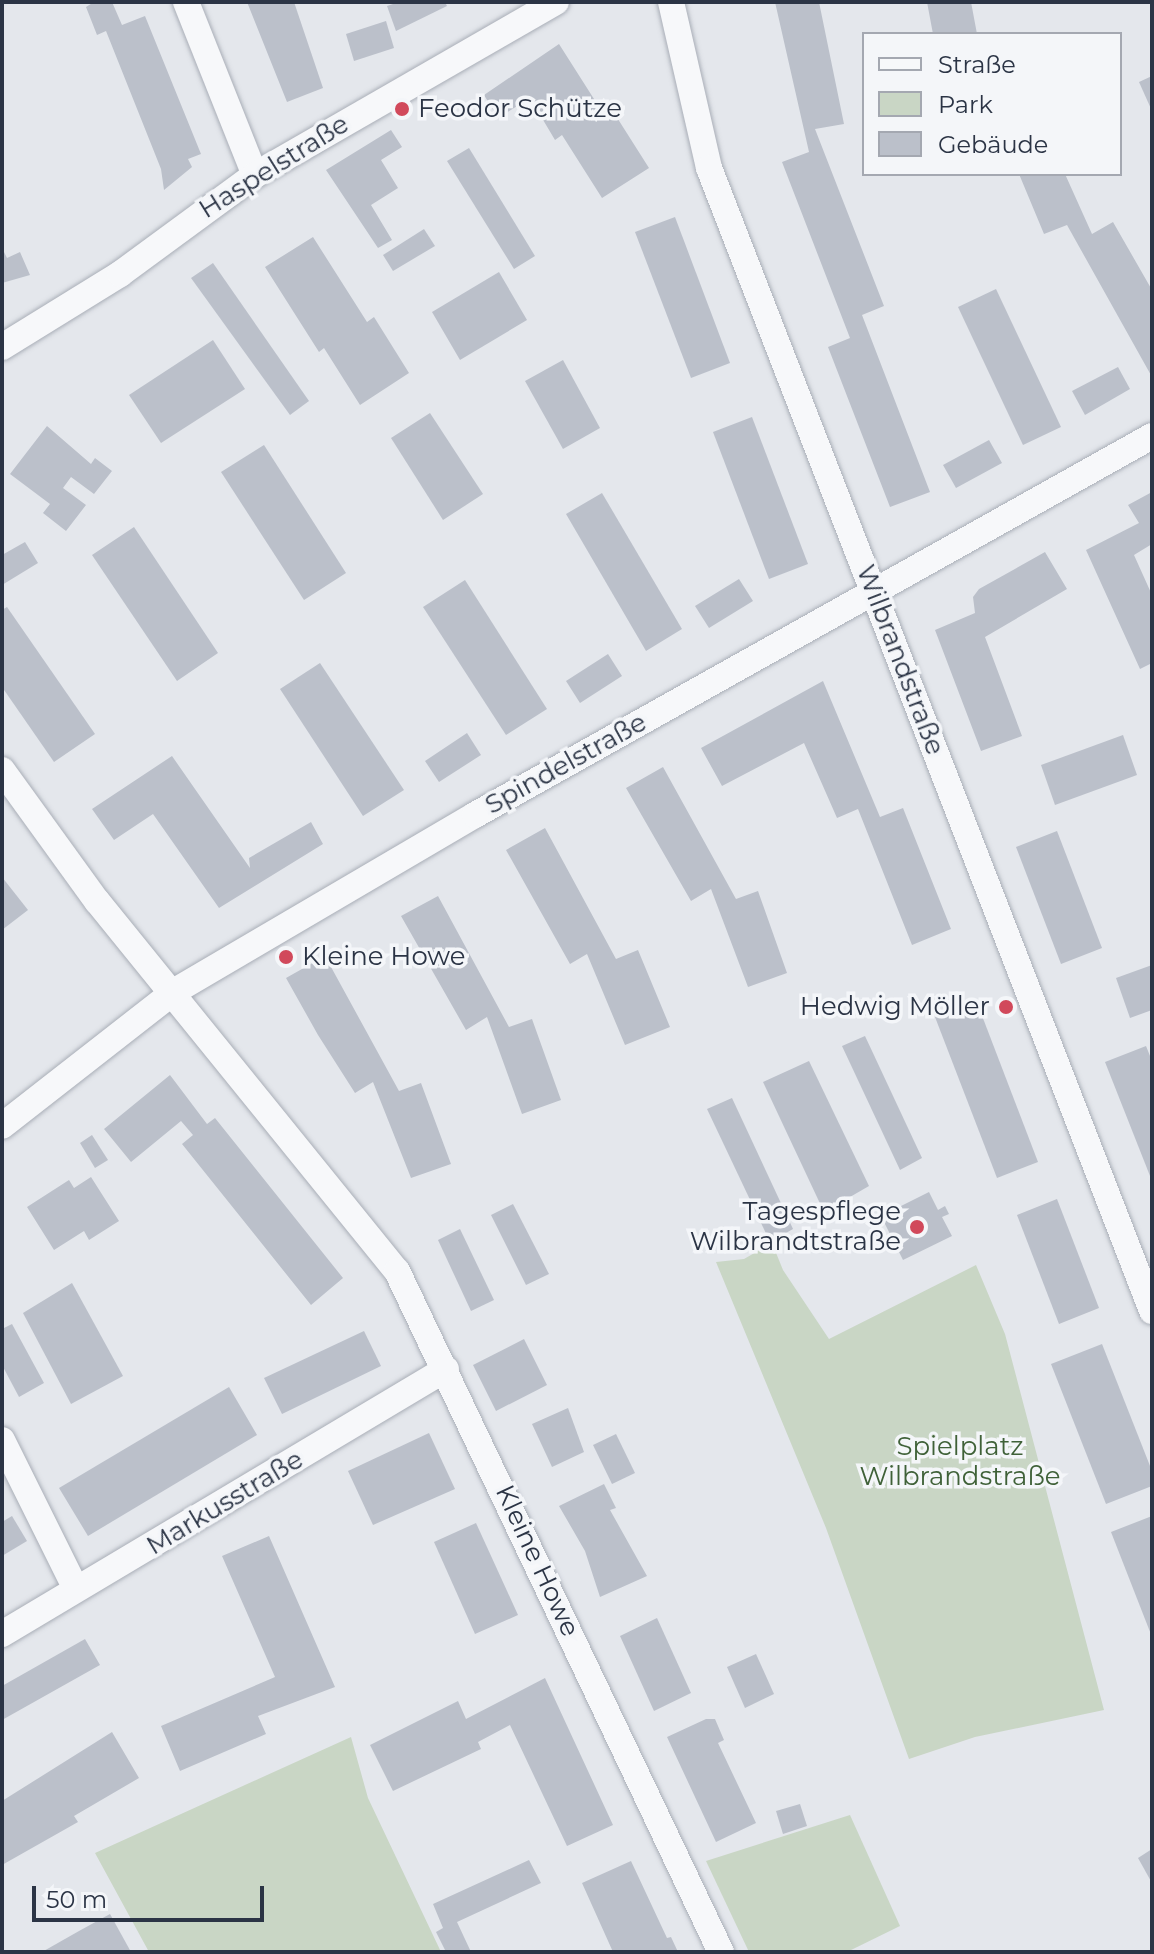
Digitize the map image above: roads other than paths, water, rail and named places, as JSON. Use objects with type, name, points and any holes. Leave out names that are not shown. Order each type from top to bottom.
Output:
[{"type":"street","points":[[186,2],[255,175]]},
{"type":"street","name":"Haspelstraße","points":[[2,347],[120,274],[255,175],[556,2]]},
{"type":"street","name":"Wilbrandstraße","points":[[671,2],[709,168],[1152,1311]]},
{"type":"street","name":"Spindelstraße","points":[[2,1126],[175,991],[475,815],[1152,436]]},
{"type":"street","name":"Kleine Howe","points":[[2,770],[97,901],[175,991],[387,1254],[446,1369],[721,1952]]},
{"type":"street","name":"Markusstraße","points":[[2,1634],[446,1369]]},
{"type":"street","points":[[2,1440],[76,1589]]},
{"type":"place","name":"Feodor Schütze","points":[[402,109]]},
{"type":"place","name":"Kleine Howe","points":[[286,957]]},
{"type":"place","name":"Hedwig Möller","points":[[1006,1007]]},
{"type":"place","name":"Tagespflege Wilbrandtstraße","points":[[917,1227]]},
{"type":"park label","name":"Spielplatz Wilbrandstraße","points":[[960,1462]]}]
